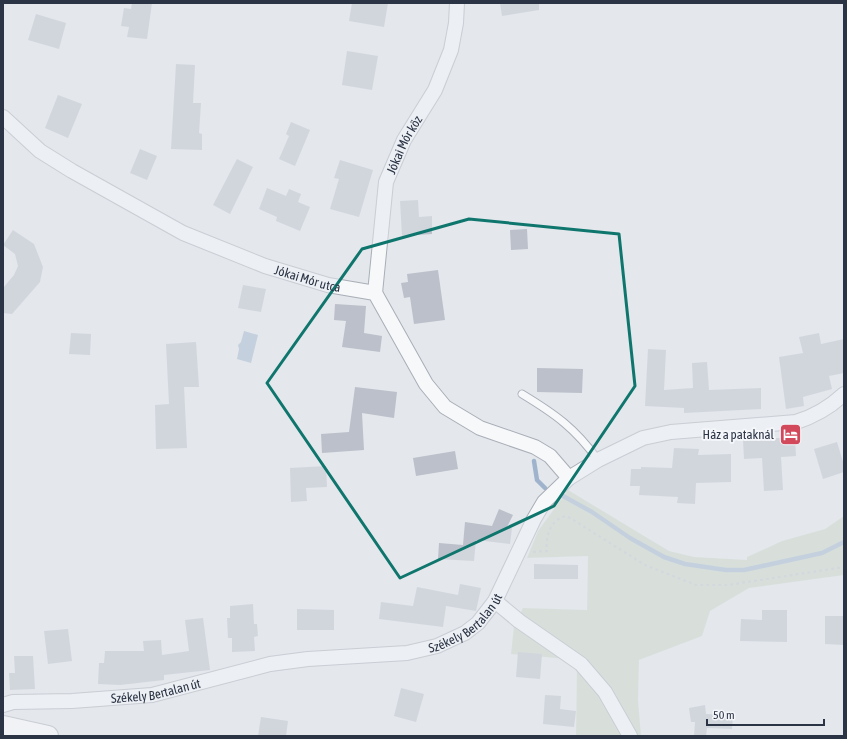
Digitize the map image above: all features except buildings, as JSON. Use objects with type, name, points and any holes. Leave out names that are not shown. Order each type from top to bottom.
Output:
[{"type":"main road","points":[[3,726],[48,736]]},
{"type":"street","name":"Jókai Mór köz","points":[[375,293],[386,182],[404,140],[435,90],[443,70],[452,43],[456,22],[457,3]]},
{"type":"street","name":"Jókai Mór utca","points":[[3,116],[40,151],[72,171],[183,233],[265,266],[328,285],[375,293]]},
{"type":"street","points":[[375,293],[426,384],[445,407],[480,428],[535,447],[550,456],[569,478]]},
{"type":"street","name":"Székely Bertalan út","points":[[3,705],[13,702],[72,701],[152,694],[270,664],[308,659],[407,653],[437,646],[465,633],[478,623],[495,601],[534,519],[544,502],[569,478],[598,460],[643,438],[671,432],[796,422],[814,416],[830,406],[844,394]]},
{"type":"street","points":[[495,601],[519,621],[581,664],[605,692],[630,736]]},
{"type":"lane","points":[[522,394],[554,413],[577,433],[598,460]]},
{"type":"path","points":[[519,552],[529,553],[547,551],[546,538],[549,531],[557,520],[567,516],[644,565],[696,585],[728,585],[844,567]]},
{"type":"highlighted area","points":[[469,219],[619,234],[635,386],[554,506],[400,578],[267,383],[362,249]]},
{"type":"green space","points":[[568,490],[669,551],[694,557],[747,560],[747,557],[782,541],[825,529],[844,516],[844,575],[749,588],[710,611],[702,636],[639,660],[638,700],[641,736],[576,736],[577,669],[567,659],[511,654],[514,626],[523,608],[587,610],[588,556],[527,558],[538,531]]},
{"type":"water","points":[[244,331],[258,335],[251,363],[237,359],[239,349],[238,345],[241,342]]},
{"type":"waterway","points":[[534,461],[537,480],[545,488]]},
{"type":"waterway","points":[[563,496],[592,512],[630,538],[664,557],[685,564],[726,570],[744,570],[822,553],[844,542]]},
{"type":"place","name":"Ház a pataknál","points":[[790,434]]}]
